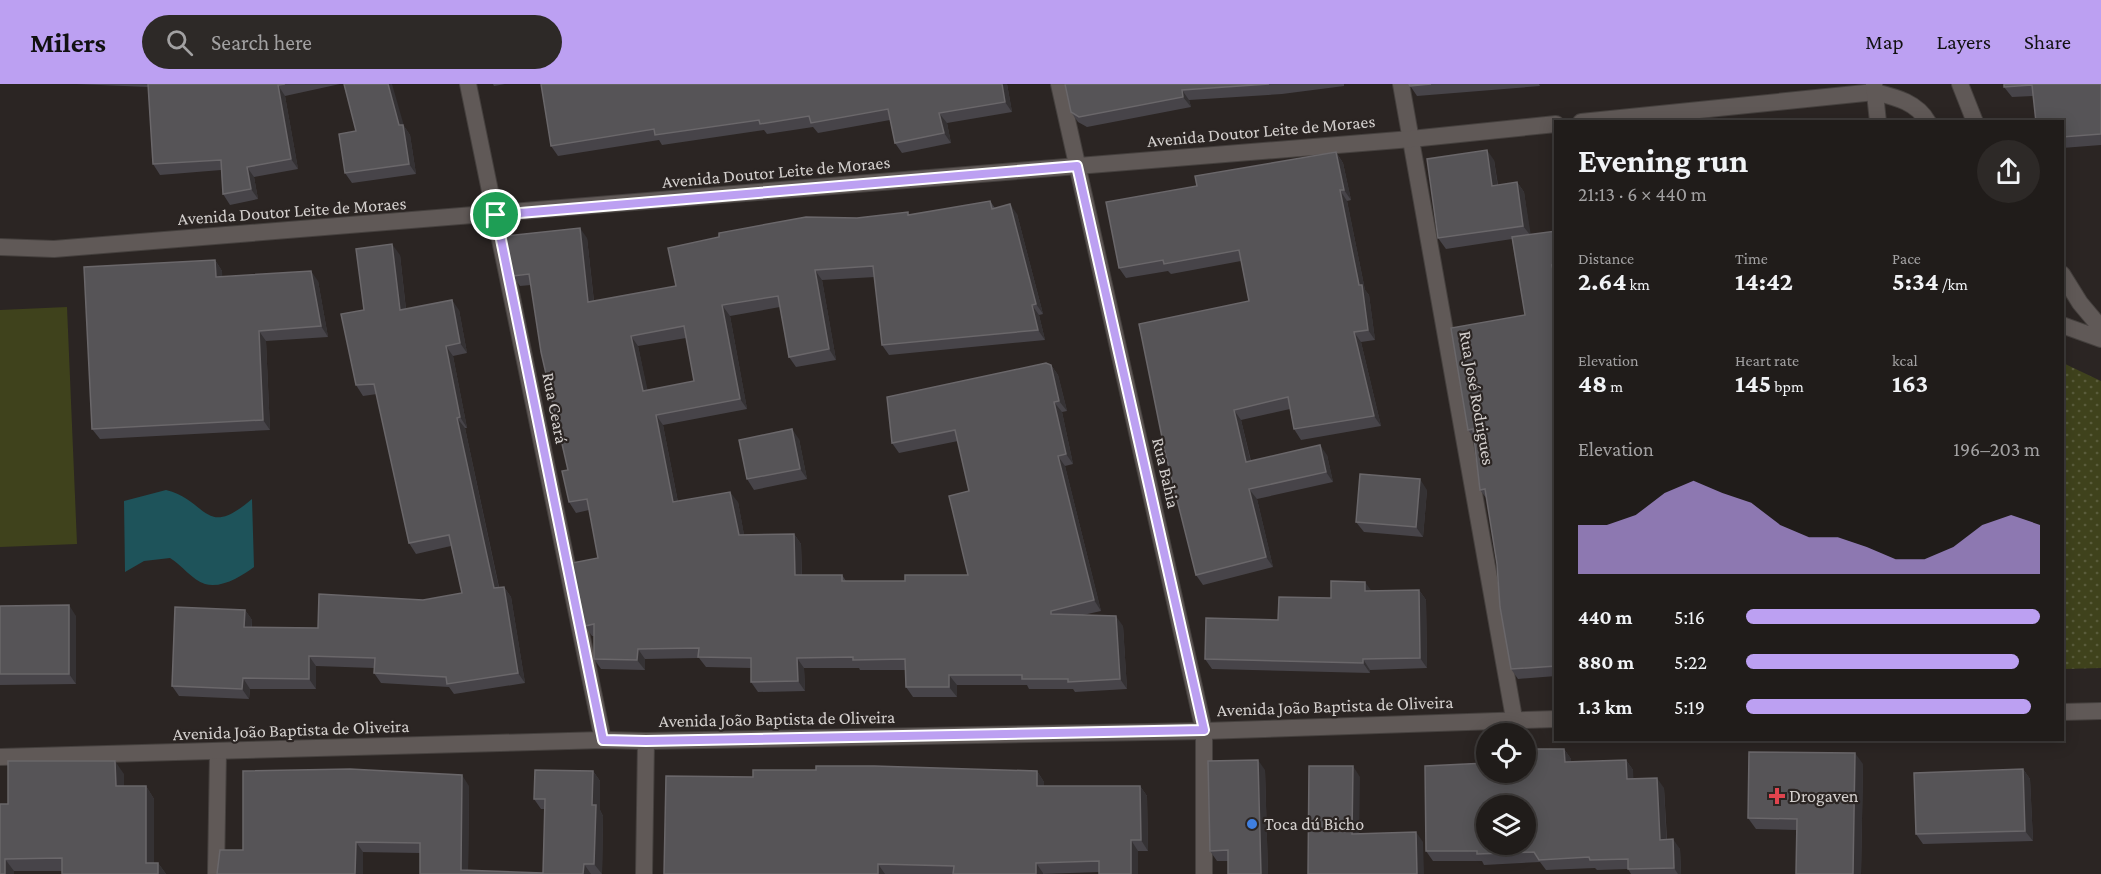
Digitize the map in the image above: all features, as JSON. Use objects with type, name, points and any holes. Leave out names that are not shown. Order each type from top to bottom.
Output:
[{"type":"street","name":"Rua Ceará","points":[[468,84],[603,740]]},
{"type":"street","name":"Rua Bahia","points":[[1059,84],[1204,730],[1204,874]]},
{"type":"street","name":"Rua José Rodrigues","points":[[1401,84],[1514,718]]},
{"type":"street","points":[[1960,84],[1974,120]]},
{"type":"street","points":[[1874,88],[1878,120]]},
{"type":"street","points":[[1598,120],[1874,88],[1901,99],[1924,115],[1927,120]]},
{"type":"street","name":"Avenida Doutor Leite de Moraes","points":[[0,247],[54,249],[496,215],[1412,139],[1554,124]]},
{"type":"street","points":[[2064,277],[2080,303],[2101,328]]},
{"type":"street","points":[[2064,326],[2101,339]]},
{"type":"street","points":[[2064,712],[2101,711]]},
{"type":"street","name":"Avenida João Baptista de Oliveira","points":[[0,756],[603,740],[1204,730],[1514,718],[1554,719]]},
{"type":"street","points":[[644,874],[646,741]]},
{"type":"street","points":[[216,874],[218,752]]},
{"type":"green space","points":[[67,307],[77,544],[0,547],[0,310]]},
{"type":"green space","points":[[2064,363],[2101,381],[2101,668],[2064,669]]},
{"type":"water","points":[[166,490],[180,495],[215,517],[236,511],[252,499],[254,567],[231,581],[218,585],[205,584],[196,579],[170,558],[144,561],[125,572],[124,501]]},
{"type":"building","points":[[148,84],[285,84],[278,85],[291,159],[247,167],[251,189],[223,194],[221,160],[153,164]]},
{"type":"building","points":[[344,84],[388,84],[399,125],[403,125],[409,164],[345,173],[339,134],[356,131]]},
{"type":"building","points":[[541,84],[1002,84],[1005,102],[939,113],[944,133],[895,143],[888,109],[811,123],[809,116],[760,124],[759,120],[655,135],[654,129],[551,146]]},
{"type":"building","points":[[1065,84],[1269,84],[1182,90],[1183,97],[1079,117],[1071,112]]},
{"type":"building","points":[[2004,84],[2101,84],[2101,134],[2064,137],[2064,120],[2036,120],[2032,85],[2004,87]]},
{"type":"building","points":[[1487,150],[1492,186],[1517,182],[1523,226],[1438,238],[1427,159]]},
{"type":"building","points":[[1336,152],[1344,190],[1340,190],[1359,285],[1362,285],[1368,330],[1354,332],[1374,416],[1294,429],[1288,397],[1234,410],[1246,462],[1320,445],[1326,472],[1249,489],[1266,557],[1196,575],[1165,452],[1139,324],[1249,301],[1239,250],[1164,264],[1163,260],[1119,268],[1106,202],[1197,186],[1195,176]]},
{"type":"building","points":[[990,201],[992,209],[1010,204],[1036,304],[1032,305],[1038,330],[882,345],[873,266],[815,270],[829,349],[789,357],[778,296],[722,305],[740,399],[656,415],[673,502],[730,492],[739,535],[794,534],[795,575],[842,575],[842,581],[905,581],[905,575],[968,575],[949,496],[969,491],[955,430],[892,443],[887,397],[1046,363],[1051,365],[1059,401],[1054,402],[1066,454],[1058,456],[1094,600],[1051,611],[1051,614],[1116,616],[1120,679],[1068,682],[1068,679],[1022,679],[1022,675],[949,675],[949,687],[906,687],[905,659],[853,660],[853,657],[797,658],[798,681],[751,682],[751,658],[698,657],[699,648],[638,649],[637,660],[594,659],[594,624],[585,626],[572,563],[598,558],[587,499],[569,502],[562,471],[568,470],[541,352],[529,274],[513,276],[505,236],[580,228],[588,302],[676,286],[668,248],[719,237],[719,233],[806,217],[857,218],[908,212],[908,215]],"holes":[[[684,326],[694,381],[643,391],[631,336]]]},
{"type":"building","points":[[1554,231],[1554,265],[1552,265],[1554,275],[1554,666],[1511,669],[1500,607],[1497,564],[1485,489],[1480,490],[1473,429],[1468,430],[1451,328],[1525,315],[1512,237]]},
{"type":"building","points":[[392,244],[400,310],[452,300],[460,343],[446,346],[460,417],[457,418],[494,588],[504,587],[518,673],[447,684],[446,677],[374,673],[375,658],[309,656],[309,679],[243,678],[242,689],[172,686],[175,607],[245,610],[244,627],[318,628],[319,594],[423,600],[462,593],[449,535],[409,543],[374,384],[356,385],[341,314],[364,310],[356,249]]},
{"type":"building","points":[[215,260],[216,277],[311,271],[321,326],[259,331],[263,420],[92,429],[84,267]]},
{"type":"building","points":[[792,429],[800,469],[747,479],[739,440]]},
{"type":"building","points":[[1360,474],[1420,479],[1416,527],[1356,522]]},
{"type":"building","points":[[1331,581],[1365,582],[1365,591],[1419,590],[1420,658],[1363,659],[1363,663],[1205,659],[1206,618],[1278,620],[1279,597],[1331,598]]},
{"type":"building","points":[[69,605],[69,674],[0,674],[0,606]]},
{"type":"building","points":[[1536,749],[1564,749],[1565,762],[1626,760],[1627,779],[1657,778],[1660,840],[1673,839],[1674,868],[1628,869],[1628,859],[1590,860],[1589,857],[1539,860],[1536,855],[1536,795],[1476,795],[1476,851],[1426,851],[1425,766],[1476,763],[1476,783],[1536,783]]},
{"type":"building","points":[[1749,752],[1855,753],[1853,874],[1796,874],[1797,819],[1748,818]]},
{"type":"building","name":"Toca dú Bicho","points":[[1258,760],[1261,874],[1228,874],[1228,850],[1210,851],[1208,761]]},
{"type":"building","points":[[8,761],[115,761],[116,786],[146,786],[146,863],[158,863],[158,874],[62,874],[62,858],[5,859],[5,874],[0,874],[0,804],[8,804]]},
{"type":"building","points":[[816,766],[1037,771],[1037,786],[1140,786],[1141,840],[1131,840],[1131,874],[1099,874],[1099,861],[1036,863],[1036,874],[953,874],[954,866],[878,864],[878,874],[664,874],[666,776],[753,777],[753,770],[816,770]]},
{"type":"building","points":[[1309,766],[1353,766],[1352,834],[1416,832],[1417,874],[1308,874]]},
{"type":"building","points":[[350,769],[462,775],[461,870],[543,873],[545,799],[534,799],[535,770],[593,771],[592,805],[596,805],[594,864],[584,864],[583,874],[420,874],[420,843],[356,842],[355,874],[217,874],[220,850],[243,850],[243,771]]},
{"type":"building","points":[[2023,769],[2025,831],[1916,834],[1914,773]]},
{"type":"place","name":"Drogaven","points":[[1777,796]]},
{"type":"place","name":"Toca dú Bicho","points":[[1252,824]]},
{"type":"route","points":[[1077,166],[1204,730],[603,740],[496,215],[1077,166]]}]
